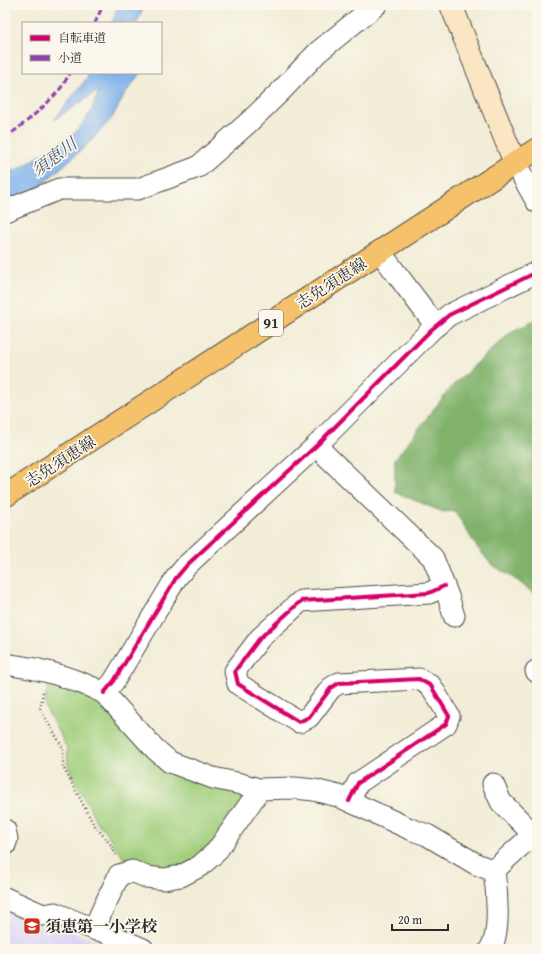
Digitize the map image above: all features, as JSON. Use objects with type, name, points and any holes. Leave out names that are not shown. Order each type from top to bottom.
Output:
[{"type":"main road","name":"志免須恵線","points":[[5,496],[537,149]]},
{"type":"street","points":[[5,211],[59,189],[138,189],[198,167],[248,123],[318,52],[376,5]]},
{"type":"street","points":[[451,5],[515,163],[537,202]]},
{"type":"street","points":[[380,252],[436,326]]},
{"type":"street","points":[[104,693],[114,681],[176,578],[187,565],[316,446],[436,326],[449,315],[537,272]]},
{"type":"street","points":[[316,446],[433,558],[454,616]]},
{"type":"street","points":[[349,801],[358,783],[446,724],[449,716],[431,686],[419,679],[339,683],[331,688],[309,717],[299,722],[238,684],[235,671],[260,638],[301,601],[429,593],[444,586]]},
{"type":"street","points":[[5,664],[48,672],[93,687],[104,693],[155,749],[170,762],[213,778],[259,789],[295,788],[314,790],[338,796],[410,829],[428,835],[476,864],[494,871]]},
{"type":"street","points":[[493,784],[501,802],[535,832],[494,871]]},
{"type":"street","points":[[96,930],[100,915],[118,875],[132,871],[146,877],[164,879],[181,876],[200,866],[216,852],[259,789]]},
{"type":"street","points":[[5,830],[7,840],[5,845]]},
{"type":"street","points":[[494,871],[496,888],[496,928],[494,948]]},
{"type":"street","points":[[5,898],[43,915],[55,913],[143,949]]},
{"type":"path","points":[[48,672],[40,709],[63,748],[63,767],[93,823],[110,844],[121,863],[132,871]]},
{"type":"shaded area","name":"須恵第一小学校","points":[[5,903],[112,949],[5,949]]},
{"type":"green space","points":[[537,320],[537,596],[518,581],[491,564],[476,546],[455,511],[443,512],[395,492],[395,459],[452,386],[512,331]]},
{"type":"green space","points":[[51,679],[95,697],[161,768],[240,791],[246,800],[204,855],[170,873],[128,865],[103,828],[97,823],[68,766],[67,748],[45,707],[46,695]]},
{"type":"water","points":[[118,5],[144,5],[137,22],[112,22]]},
{"type":"water","name":"須恵川","points":[[89,74],[139,74],[124,96],[112,118],[87,145],[39,187],[5,204],[5,174],[21,168],[75,133],[91,112],[99,90],[54,120]]},
{"type":"marked path","points":[[95,22],[103,5]]},
{"type":"marked path","points":[[5,138],[41,109],[60,89],[69,74]]},
{"type":"cycle path","points":[[104,693],[114,681],[176,578],[187,565],[316,446],[431,330],[449,315],[537,272]]},
{"type":"cycle path","points":[[349,801],[358,783],[446,724],[449,716],[431,686],[419,679],[339,683],[331,688],[309,717],[299,722],[238,684],[235,671],[260,638],[301,601],[429,593],[444,586]]},
{"type":"place","name":"須恵第一小学校","points":[[32,926]]}]
